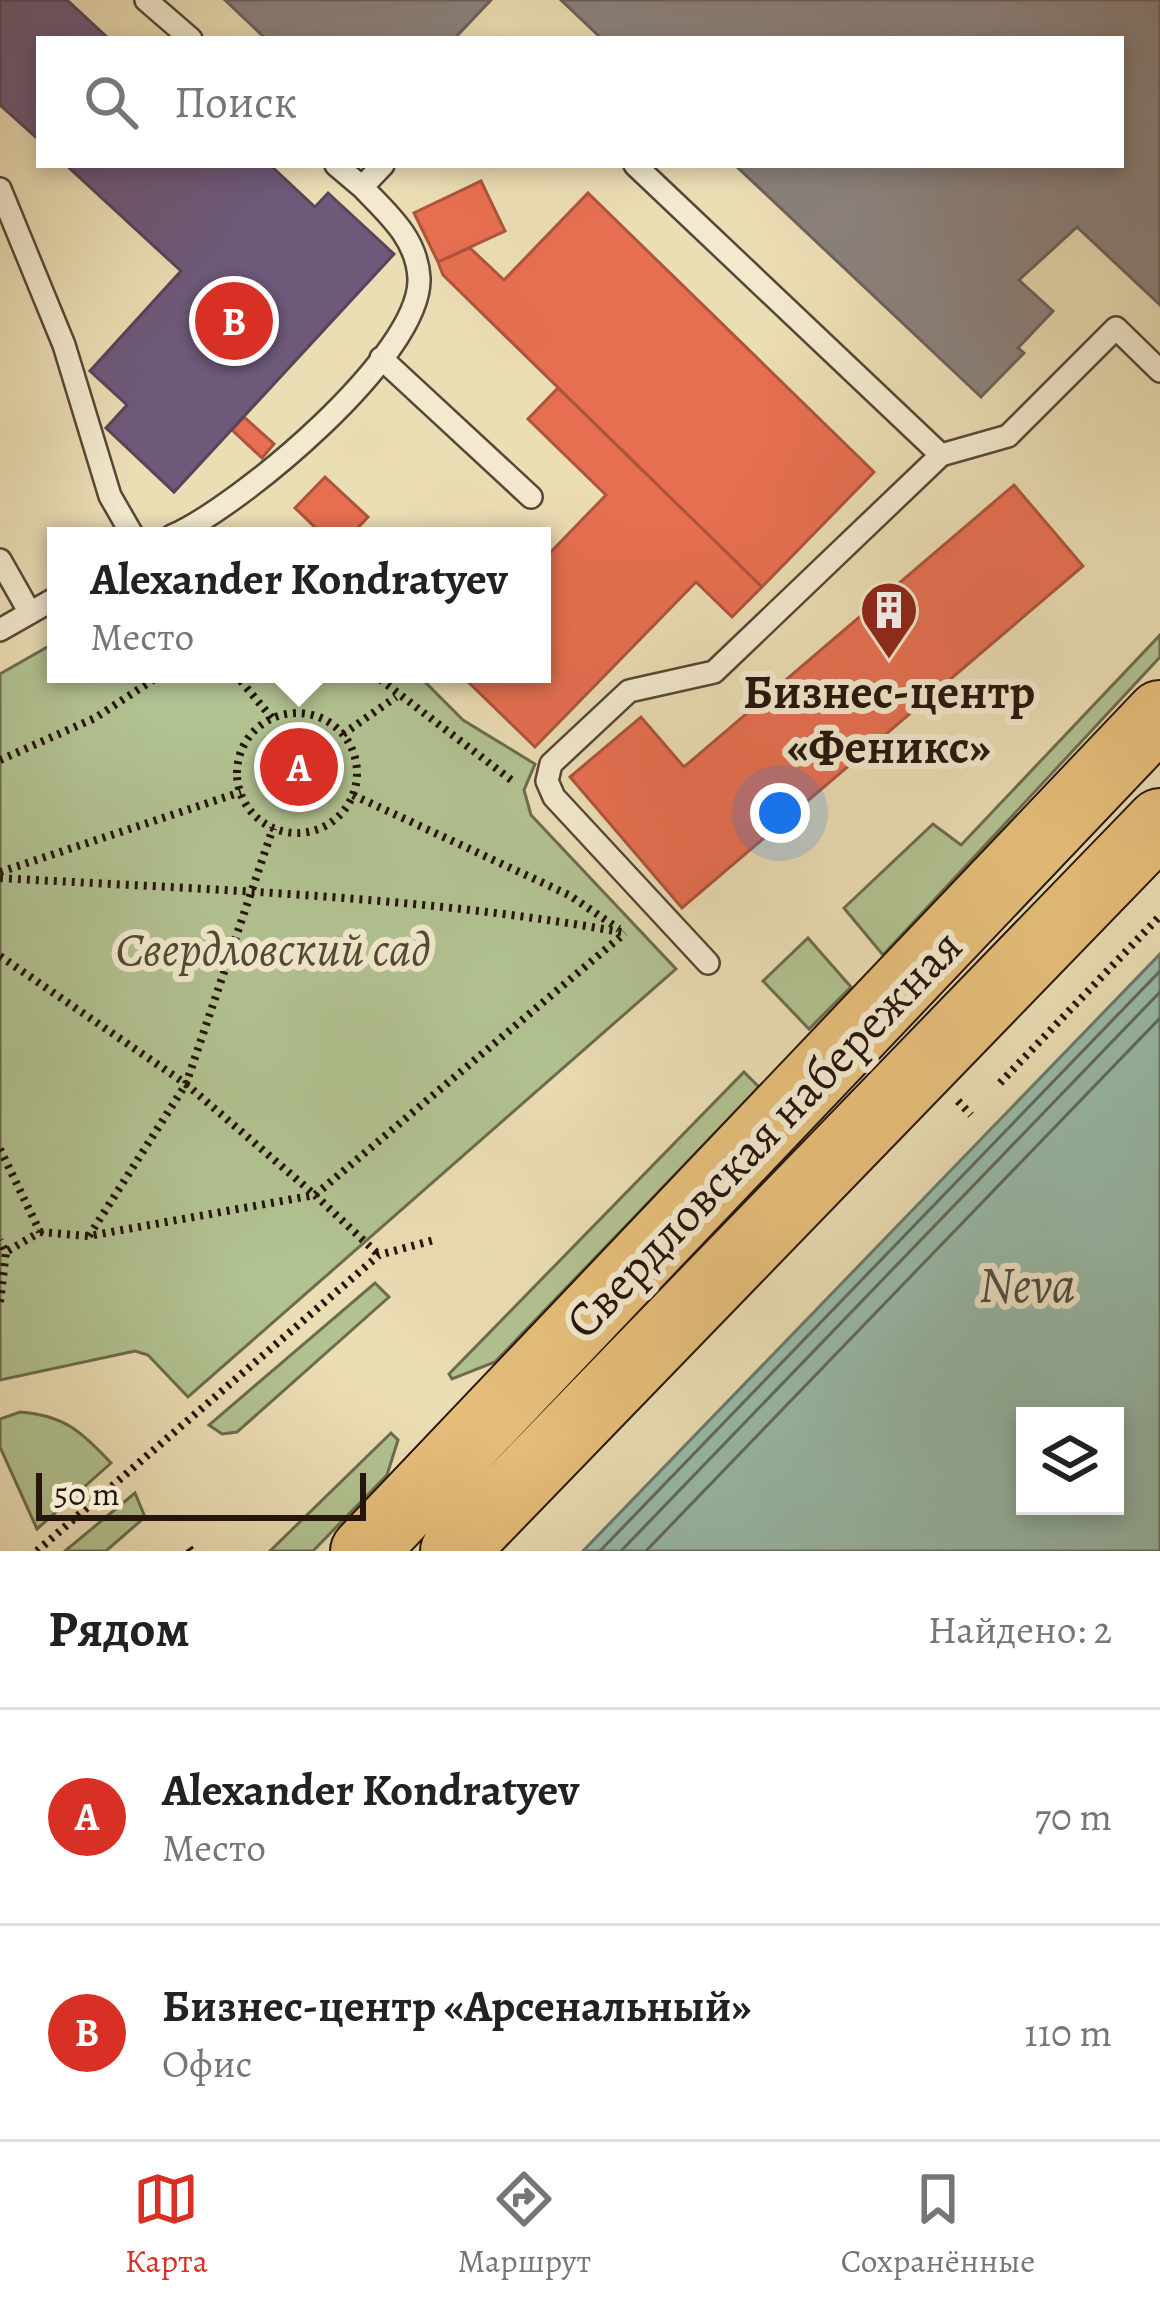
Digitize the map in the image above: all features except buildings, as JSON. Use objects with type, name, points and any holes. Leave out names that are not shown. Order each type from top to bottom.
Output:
[{"type":"main road","name":"Свердловская набережная","points":[[364,1551],[1160,714]]},
{"type":"main road","name":"Свердловская набережная","points":[[454,1551],[1160,822]]},
{"type":"lane","points":[[146,0],[188,36]]},
{"type":"lane","points":[[192,527],[276,471],[410,322],[419,278],[406,232],[340,168]]},
{"type":"lane","points":[[362,187],[380,168]]},
{"type":"lane","points":[[638,168],[941,455]]},
{"type":"lane","points":[[0,189],[64,345],[110,496],[128,527]]},
{"type":"lane","points":[[708,963],[554,797],[547,781],[551,764],[629,691],[714,672],[941,455],[1008,436],[1116,328],[1160,371]]},
{"type":"lane","points":[[381,358],[531,497]]},
{"type":"lane","points":[[0,560],[30,613]]},
{"type":"lane","points":[[0,630],[47,603]]},
{"type":"path","points":[[0,760],[95,718],[148,683]]},
{"type":"path","points":[[243,683],[272,718]]},
{"type":"path","points":[[383,683],[516,784],[547,781]]},
{"type":"path","points":[[343,734],[397,696]]},
{"type":"path","points":[[310,714],[343,734],[357,770],[352,795],[331,822],[313,830],[273,828],[256,817],[241,792],[238,763],[244,745],[272,718],[310,714]]},
{"type":"path","points":[[0,875],[241,792]]},
{"type":"path","points":[[352,795],[568,895],[625,933]]},
{"type":"path","points":[[88,1236],[186,1084],[273,828]]},
{"type":"path","points":[[0,875],[255,892],[560,921],[625,933]]},
{"type":"path","points":[[1000,1083],[1160,916]]},
{"type":"path","points":[[6,1252],[40,1232],[88,1236],[315,1195],[625,933]]},
{"type":"path","points":[[0,956],[186,1084],[379,1255]]},
{"type":"path","points":[[0,1149],[40,1232]]},
{"type":"path","points":[[0,1240],[6,1252],[0,1303]]},
{"type":"path","points":[[37,1551],[379,1255],[434,1240]]},
{"type":"green space","points":[[1160,635],[1160,657],[883,955],[844,908],[933,824],[961,845]]},
{"type":"green space","name":"Свердловский сад","points":[[47,647],[47,683],[426,683],[463,720],[535,764],[524,790],[531,815],[676,969],[188,1397],[148,1355],[135,1351],[0,1380],[0,674]]},
{"type":"green space","points":[[808,938],[851,987],[809,1029],[763,981]]},
{"type":"green space","points":[[744,1072],[759,1087],[495,1362],[452,1379],[449,1374]]},
{"type":"green space","points":[[375,1283],[389,1297],[237,1432],[222,1434],[209,1425]]},
{"type":"green space","points":[[20,1412],[71,1427],[111,1463],[37,1529],[0,1447],[0,1419]]},
{"type":"green space","points":[[391,1433],[398,1440],[387,1475],[313,1551],[270,1551]]},
{"type":"green space","points":[[135,1493],[145,1517],[106,1551],[65,1551]]},
{"type":"water","name":"Neva","points":[[1160,954],[1160,1551],[583,1551]]},
{"type":"place","name":"Бизнес-центр «Арсенальный»","points":[[234,321]]},
{"type":"place","name":"Бизнес-центр «Феникс»","points":[[889,661]]},
{"type":"place","name":"Alexander Kondratyev","points":[[299,767]]}]
